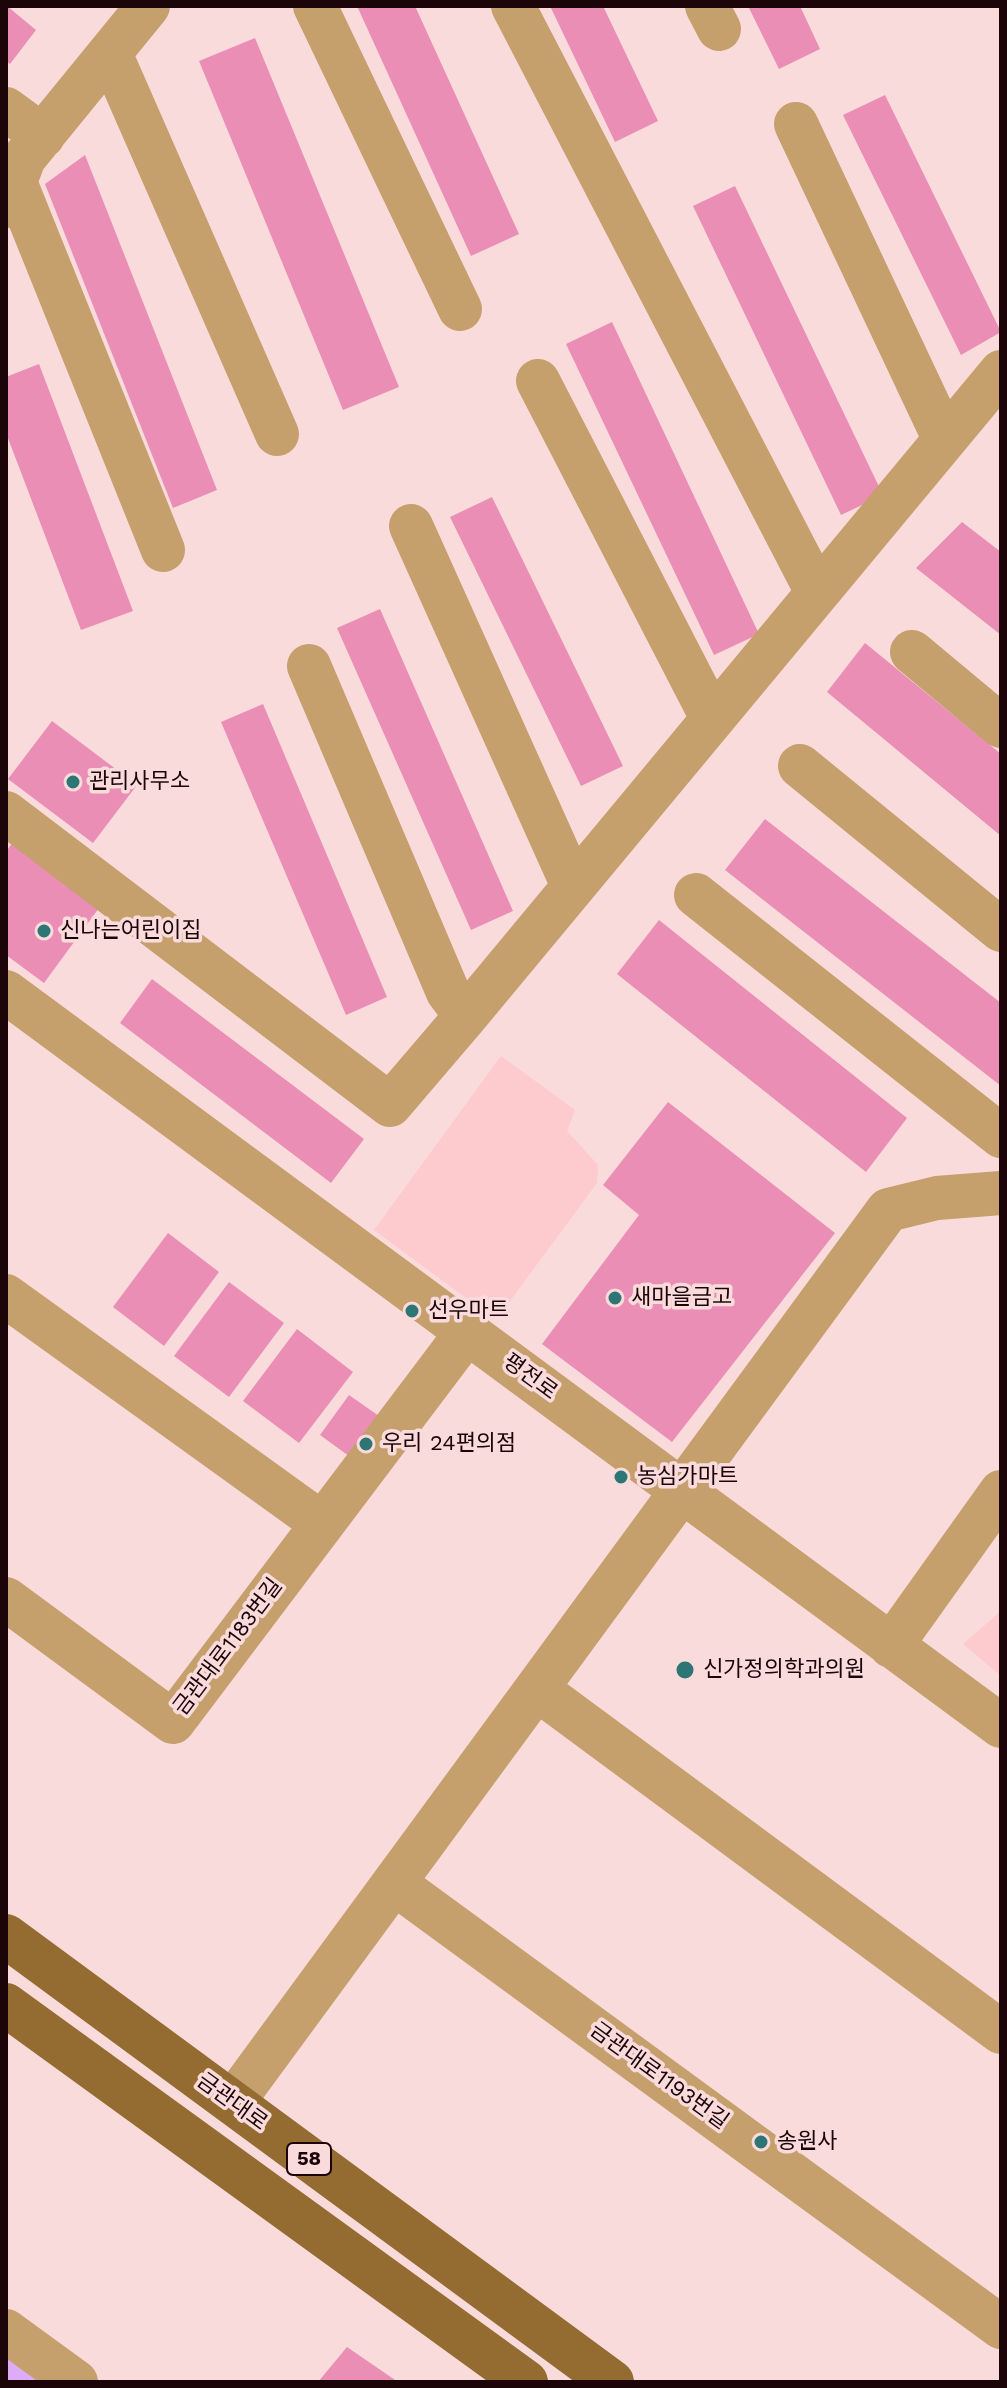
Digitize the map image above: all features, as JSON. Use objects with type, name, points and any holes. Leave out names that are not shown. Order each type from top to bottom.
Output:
[{"type":"main road","name":"금관대로","points":[[6,1936],[612,2382]]},
{"type":"main road","name":"58","points":[[6,2005],[526,2382]]},
{"type":"street","points":[[315,6],[460,309]]},
{"type":"street","points":[[513,6],[817,592]]},
{"type":"street","points":[[141,9],[110,53],[24,158],[11,194],[163,550]]},
{"type":"street","points":[[110,53],[277,434]]},
{"type":"street","points":[[6,109],[43,136]]},
{"type":"street","points":[[796,124],[944,438]]},
{"type":"street","points":[[6,813],[390,1105],[1001,372]]},
{"type":"street","points":[[538,381],[712,718]]},
{"type":"street","points":[[411,526],[573,886]]},
{"type":"street","points":[[912,652],[1001,726]]},
{"type":"street","points":[[309,666],[448,992],[466,1016]]},
{"type":"street","points":[[800,766],[1001,930]]},
{"type":"street","points":[[696,895],[1001,1136]]},
{"type":"street","name":"평전로","points":[[6,992],[1001,1726]]},
{"type":"street","points":[[233,2102],[888,1210],[937,1198],[1001,1193]]},
{"type":"street","points":[[6,1296],[320,1522]]},
{"type":"street","name":"금관대로1183번길","points":[[6,1599],[173,1722],[320,1522],[468,1331]]},
{"type":"street","points":[[891,1646],[1001,1492]]},
{"type":"street","points":[[537,1689],[1001,2032]]},
{"type":"street","name":"금관대로1193번길","points":[[394,1883],[1001,2327]]},
{"type":"street","points":[[6,2331],[76,2382]]},
{"type":"shaded area","points":[[501,1056],[575,1110],[567,1131],[598,1165],[597,1183],[496,1320],[374,1230]]},
{"type":"shaded area","points":[[1001,1611],[1001,1676],[963,1644]]},
{"type":"shaded area","points":[[6,2345],[58,2382],[6,2382]]},
{"type":"building","points":[[7,6],[36,30],[10,64],[6,61]]},
{"type":"building","points":[[357,6],[415,6],[519,234],[471,256]]},
{"type":"building","points":[[550,6],[603,6],[658,121],[615,142]]},
{"type":"building","points":[[748,6],[800,6],[820,49],[779,69]]},
{"type":"building","points":[[255,38],[399,387],[343,410],[199,61]]},
{"type":"building","points":[[885,95],[1001,332],[961,355],[843,115]]},
{"type":"building","points":[[85,155],[217,490],[173,508],[45,184]]},
{"type":"building","points":[[735,186],[883,495],[841,515],[693,206]]},
{"type":"building","points":[[612,322],[759,634],[714,655],[566,344]]},
{"type":"building","points":[[39,364],[133,611],[81,630],[6,433],[6,377]]},
{"type":"building","points":[[492,497],[623,766],[581,786],[450,517]]},
{"type":"building","points":[[962,522],[1001,552],[1001,635],[916,568]]},
{"type":"building","points":[[380,609],[513,911],[471,930],[337,628]]},
{"type":"building","points":[[865,643],[1001,754],[1001,836],[827,692]]},
{"type":"building","points":[[263,704],[387,997],[346,1015],[221,722]]},
{"type":"building","name":"관리사무소","points":[[52,721],[137,785],[93,843],[8,779]]},
{"type":"building","points":[[765,819],[1001,1003],[1001,1086],[725,870]]},
{"type":"building","name":"신나는어린이집","points":[[12,843],[99,908],[44,983],[6,955],[6,852]]},
{"type":"building","points":[[659,920],[907,1118],[866,1172],[617,974]]},
{"type":"building","points":[[152,979],[364,1139],[331,1183],[120,1023]]},
{"type":"building","points":[[668,1102],[835,1233],[672,1442],[542,1344],[639,1215],[603,1185]]},
{"type":"building","points":[[168,1233],[219,1272],[164,1346],[113,1307]]},
{"type":"building","points":[[229,1282],[284,1323],[229,1397],[174,1356]]},
{"type":"building","points":[[297,1329],[353,1372],[299,1443],[243,1401]]},
{"type":"building","name":"우리 24편의점","points":[[349,1395],[399,1430],[382,1480],[320,1435]]},
{"type":"building","points":[[347,2347],[398,2382],[318,2382]]},
{"type":"place","name":"관리사무소","points":[[73,782]]},
{"type":"place","name":"신나는어린이집","points":[[44,931]]},
{"type":"place","name":"새마을금고","points":[[615,1298]]},
{"type":"place","name":"선우마트","points":[[412,1311]]},
{"type":"place","name":"우리 24편의점","points":[[366,1444]]},
{"type":"place","name":"농심가마트","points":[[621,1477]]},
{"type":"place","name":"신가정의학과의원","points":[[685,1670]]},
{"type":"place","name":"송원사","points":[[761,2142]]}]
